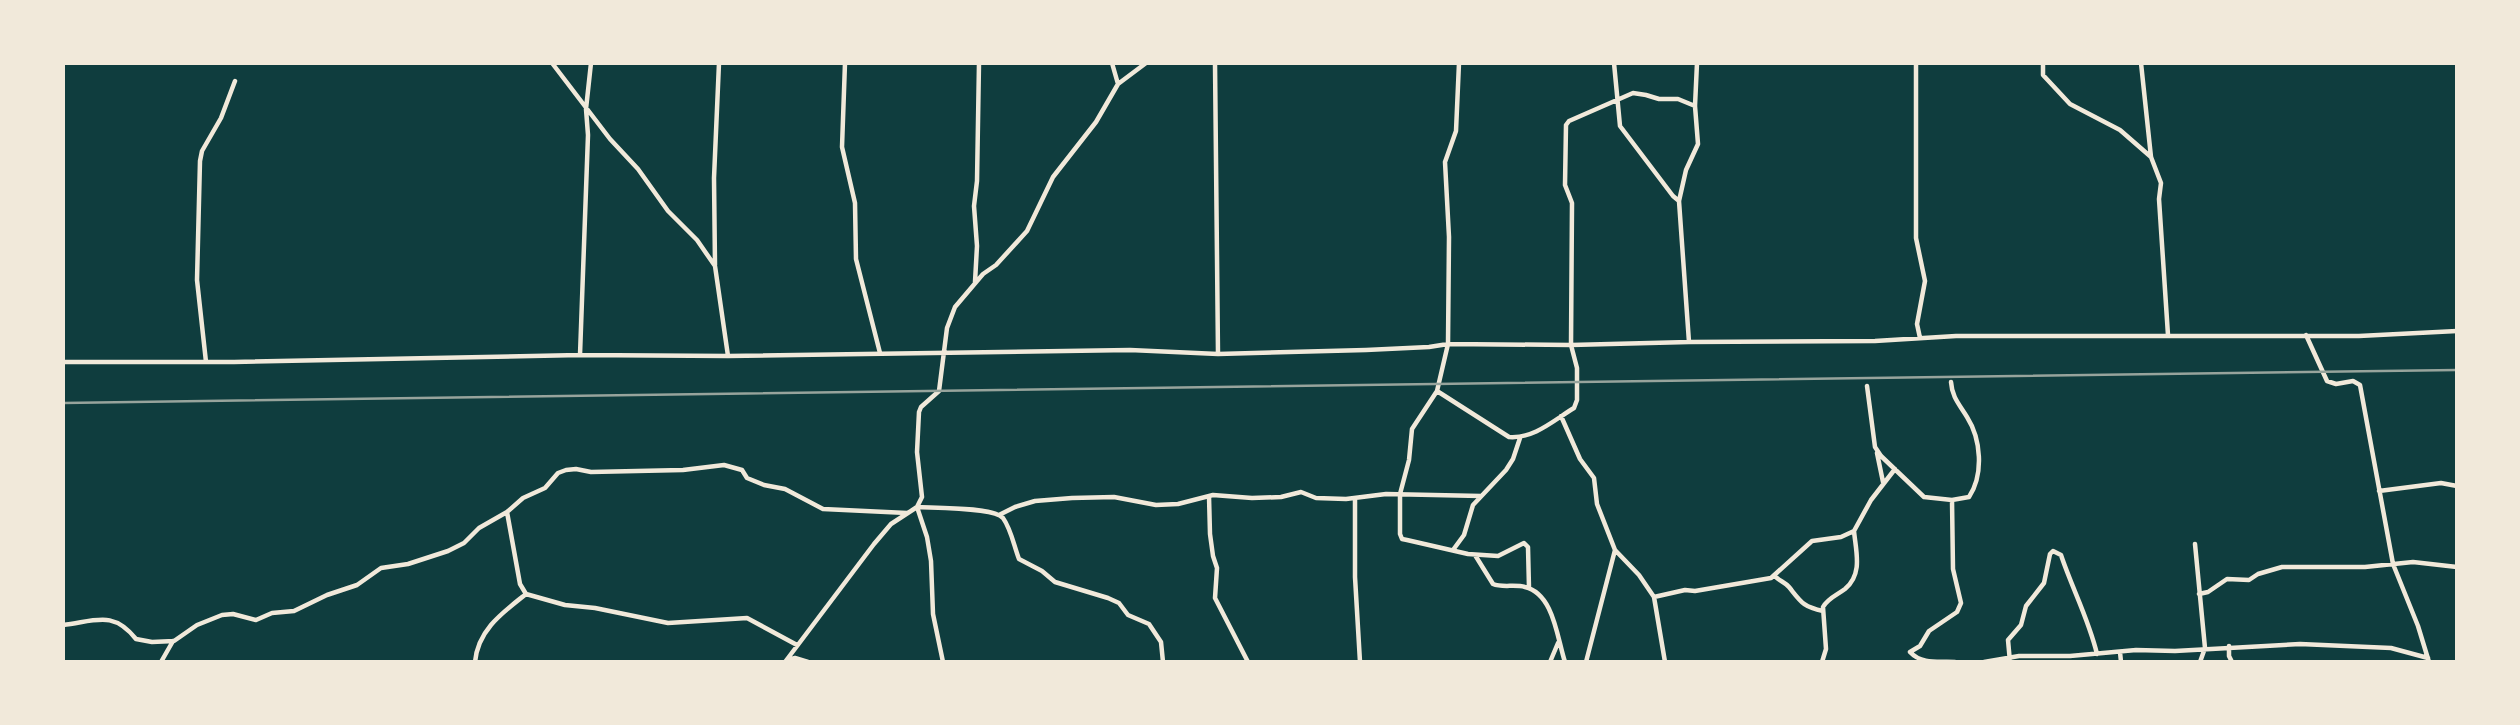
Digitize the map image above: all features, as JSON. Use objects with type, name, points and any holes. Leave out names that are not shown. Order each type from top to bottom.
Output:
[{"type":"street","points":[[552,63],[610,139],[638,169],[668,211],[697,240],[715,266]]},
{"type":"street","points":[[580,355],[588,135],[586,109],[591,63]]},
{"type":"street","points":[[719,63],[713,178],[715,266],[728,356]]},
{"type":"street","points":[[845,63],[842,147],[855,203],[856,259],[880,353]]},
{"type":"street","points":[[975,283],[974,206],[977,181],[979,63]]},
{"type":"street","points":[[1112,63],[1118,83]]},
{"type":"street","points":[[786,661],[874,544],[891,524],[917,507],[922,497],[918,452],[919,412],[920,407],[939,391],[949,317],[975,283],[1027,232],[1053,177],[1096,122],[1118,83],[1146,63]]},
{"type":"street","points":[[1215,63],[1217,354]]},
{"type":"street","points":[[1459,63],[1457,131],[1444,162],[1449,237],[1448,344],[1437,391],[1412,429],[1409,460],[1400,494],[1400,534],[1402,539],[1474,554],[1498,555],[1513,547],[1527,544],[1529,587]]},
{"type":"street","points":[[1614,63],[1620,125],[1679,201]]},
{"type":"street","points":[[1689,342],[1679,201],[1686,170],[1698,144],[1695,106],[1697,63]]},
{"type":"street","points":[[1916,63],[1916,238],[1925,281],[1917,324],[1920,338]]},
{"type":"street","points":[[2043,63],[2043,75],[2070,104],[2120,130],[2151,157]]},
{"type":"street","points":[[2141,63],[2151,157],[2161,183],[2159,199],[2168,335]]},
{"type":"street","points":[[206,362],[197,279],[200,161],[202,151],[221,118],[234,81]]},
{"type":"street","points":[[1437,391],[1509,437],[1530,435],[1576,404],[1577,368],[1571,345],[1572,203],[1565,185],[1566,125],[1633,93],[1659,99],[1673,98],[1695,106]]},
{"type":"street","points":[[63,362],[1130,350],[1217,354],[1379,350],[1448,344],[1571,345],[2168,335],[2359,336],[2457,331]]},
{"type":"street","points":[[2306,335],[2327,381],[2336,384],[2353,381],[2360,385],[2393,564],[2429,660]]},
{"type":"street","points":[[1877,452],[1921,495],[1952,500],[1969,497],[1979,464],[1978,447],[1968,419],[1955,400],[1951,382]]},
{"type":"street","points":[[1867,386],[1883,483]]},
{"type":"street","points":[[1561,416],[1580,459],[1594,478],[1597,504],[1615,550],[1639,575],[1654,597],[1665,662]]},
{"type":"street","points":[[1453,550],[1464,535],[1473,505],[1510,464],[1520,438]]},
{"type":"street","points":[[161,662],[174,641],[197,625],[222,615],[233,614],[256,620],[272,613],[294,611],[327,595],[357,585],[381,568],[408,564],[448,551],[464,543],[479,528],[507,512],[523,498],[545,488],[558,473],[566,470],[683,470],[724,465],[742,470],[747,478],[764,485],[785,489],[822,509],[907,513]]},
{"type":"street","points":[[1654,597],[1775,576],[1812,541],[1841,537],[1854,531],[1883,483],[1895,469]]},
{"type":"street","points":[[2379,491],[2441,483],[2457,486]]},
{"type":"street","points":[[999,515],[1035,501],[1065,498],[1114,497],[1156,505],[1178,504],[1209,496],[1275,497],[1301,492],[1318,498],[1400,494],[1481,496]]},
{"type":"street","points":[[1209,496],[1210,534],[1217,568],[1215,598],[1248,662]]},
{"type":"street","points":[[1355,498],[1355,577],[1360,662]]},
{"type":"street","points":[[1952,500],[1953,569],[1961,603],[1957,612],[1929,631],[1920,646],[1910,652],[1919,661],[1955,662]]},
{"type":"street","points":[[917,507],[985,511],[999,515],[1004,520],[1019,559],[1042,571],[1055,582],[1119,603],[1128,615],[1149,624],[1161,642],[1163,662]]},
{"type":"street","points":[[917,507],[932,561],[933,614],[943,662]]},
{"type":"street","points":[[507,512],[520,584],[526,594],[565,605],[595,608],[668,623],[747,618],[797,645]]},
{"type":"street","points":[[1822,662],[1826,649],[1826,602],[1856,578],[1854,531]]},
{"type":"street","points":[[2195,544],[2204,648],[2200,662]]},
{"type":"street","points":[[1586,662],[1615,550]]},
{"type":"street","points":[[2009,660],[2008,640],[2021,625],[2026,606],[2044,583],[2050,554],[2057,551],[2061,555],[2092,634],[2096,654]]},
{"type":"street","points":[[1474,554],[1493,584],[1529,587],[1546,601],[1565,662]]},
{"type":"street","points":[[2199,594],[2208,592],[2227,579],[2249,580],[2258,574],[2282,567],[2365,567],[2413,562],[2457,567]]},
{"type":"street","points":[[1775,576],[1789,587],[1797,600],[1824,611]]},
{"type":"street","points":[[474,662],[476,648],[488,627],[526,594]]},
{"type":"street","points":[[63,625],[101,620],[117,621],[136,639],[152,642],[174,641]]},
{"type":"street","points":[[1550,662],[1559,642]]},
{"type":"street","points":[[1984,662],[2120,652],[2300,644],[2390,648],[2429,660]]},
{"type":"street","points":[[2229,646],[2228,656],[2232,662]]},
{"type":"street","points":[[2120,652],[2121,662]]},
{"type":"street","points":[[786,661],[795,658],[808,662]]},
{"type":"railway","points":[[63,403],[2457,370]]}]
